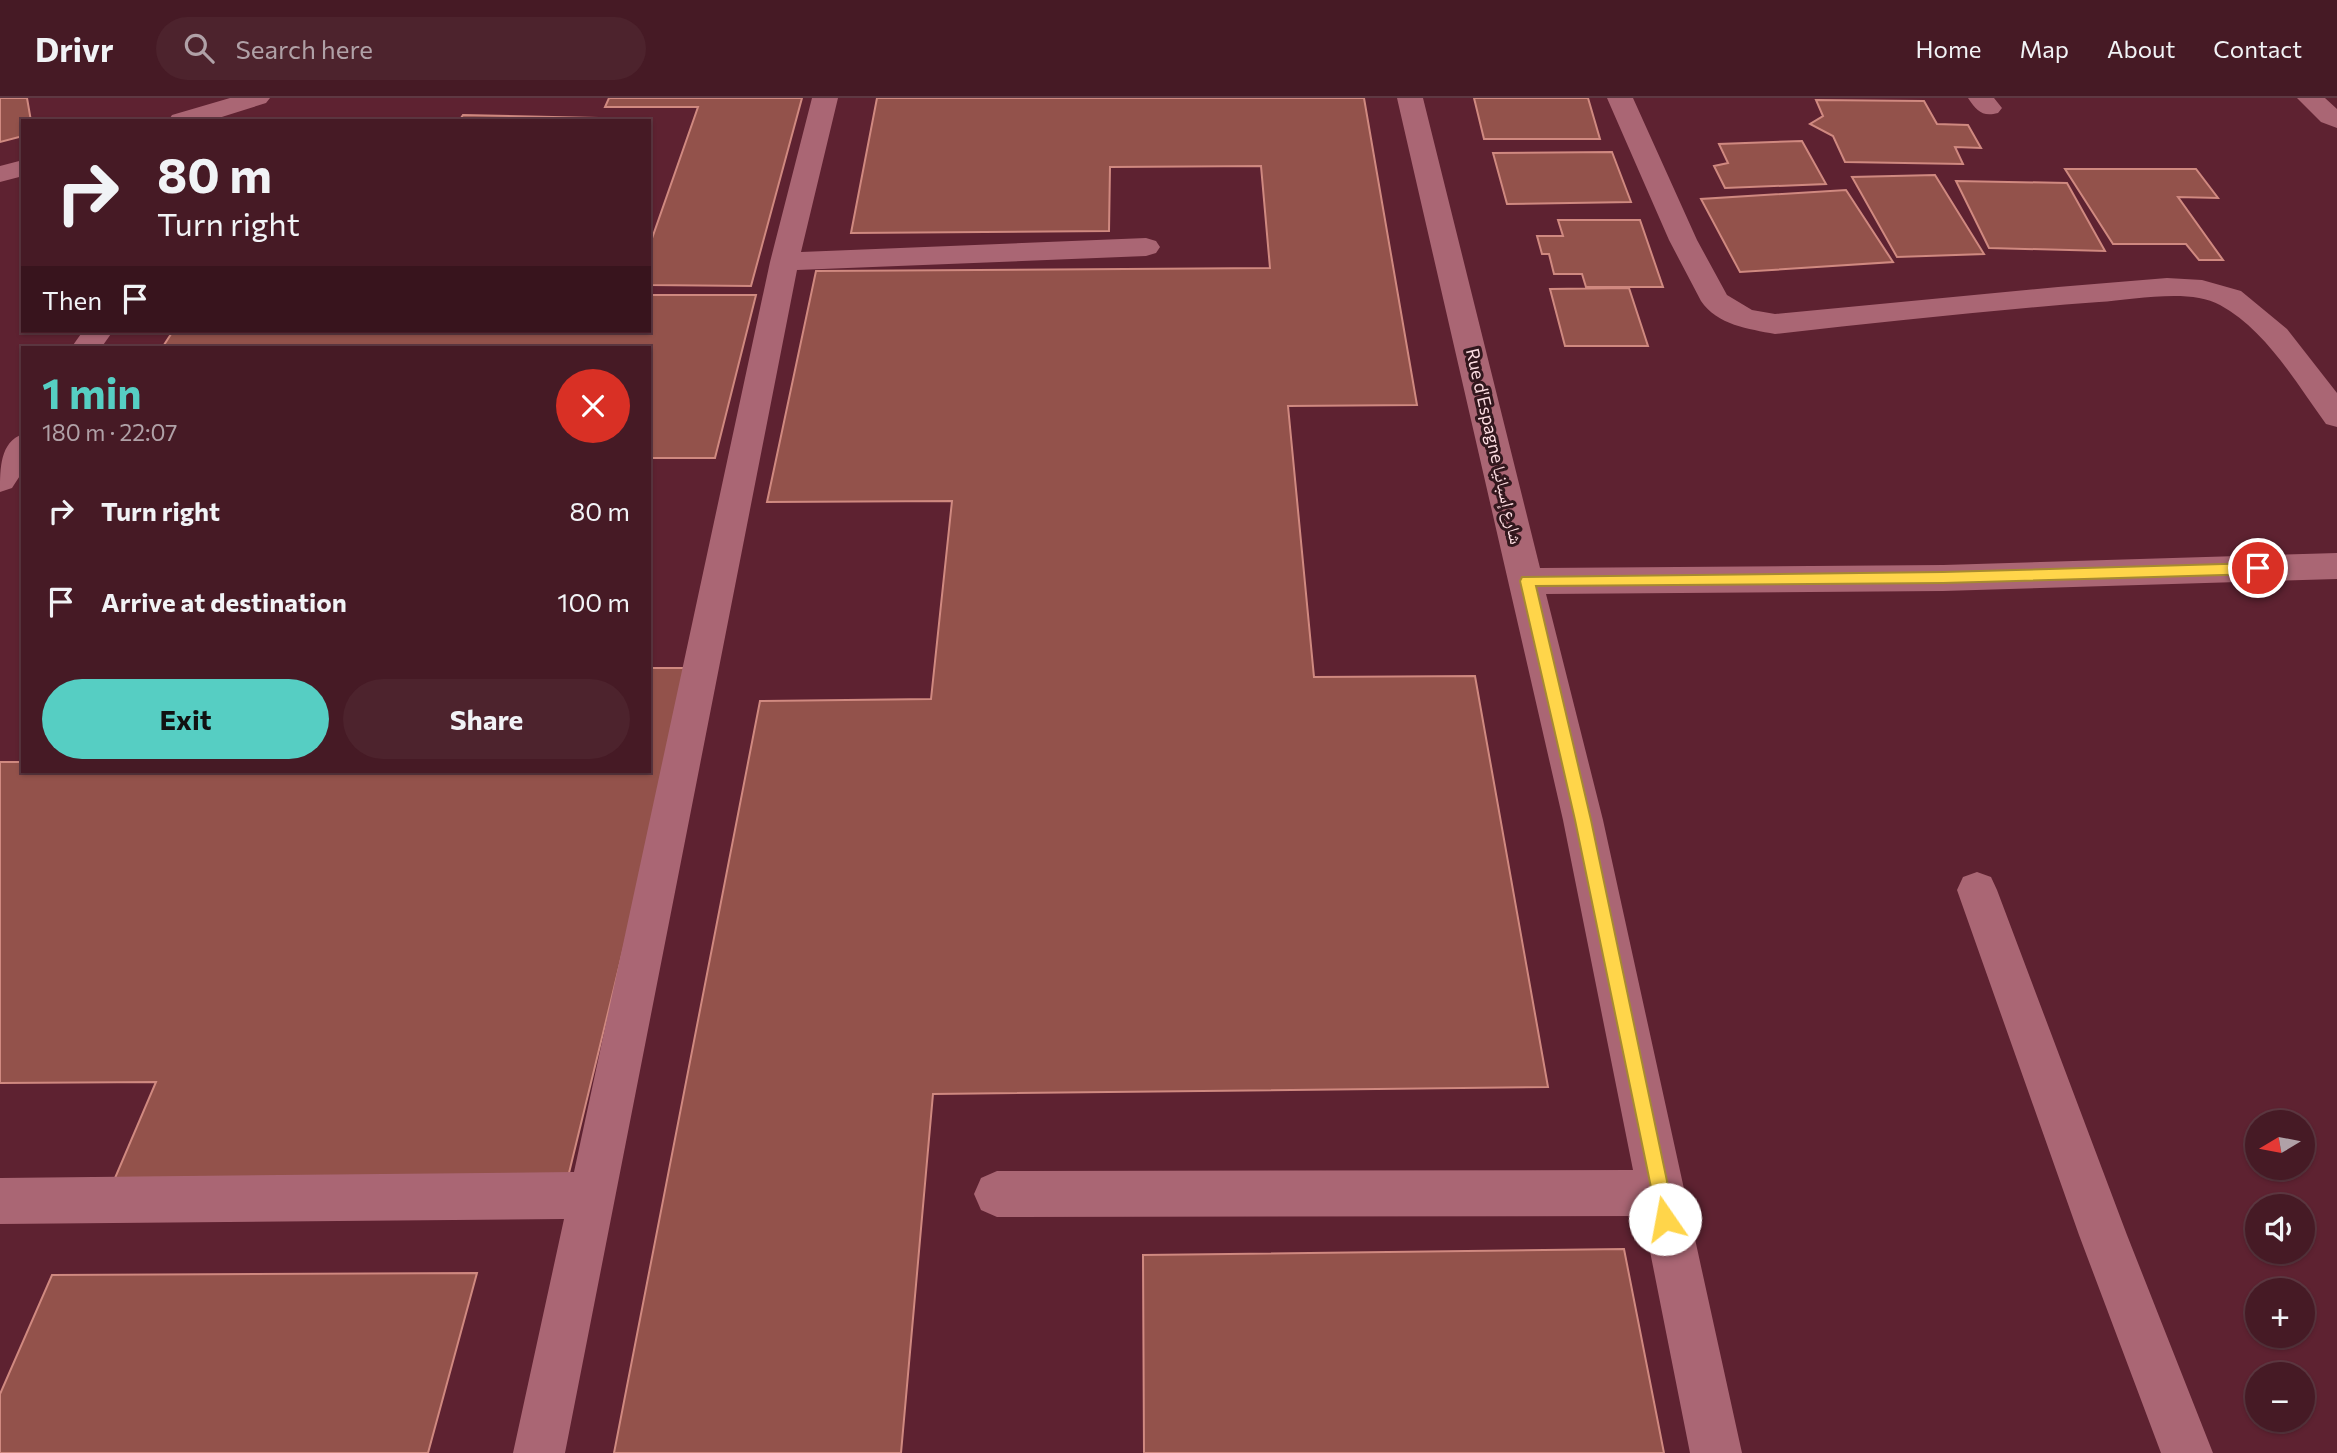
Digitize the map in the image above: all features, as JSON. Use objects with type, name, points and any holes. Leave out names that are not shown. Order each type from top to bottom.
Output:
[{"type":"street","points":[[188,119],[257,98]]},
{"type":"street","points":[[241,119],[257,98]]},
{"type":"street","points":[[539,1453],[783,262],[825,98]]},
{"type":"street","name":"Rue d'Espagne شارع إسبانيا","points":[[1410,98],[1583,820],[1716,1453]]},
{"type":"street","points":[[1620,98],[1683,240],[1716,301],[1743,318],[1774,324],[2006,299],[2187,288],[2220,293],[2257,318],[2287,349],[2337,416]]},
{"type":"street","points":[[0,174],[21,168]]},
{"type":"street","points":[[783,262],[1146,247]]},
{"type":"street","points":[[0,480],[21,448]]},
{"type":"street","points":[[1527,581],[1943,578],[2337,566]]},
{"type":"street","points":[[1977,890],[2103,1235],[2187,1453]]},
{"type":"street","points":[[997,1194],[1660,1193]]},
{"type":"street","points":[[0,1201],[592,1195]]},
{"type":"building","points":[[0,98],[27,98],[31,119],[21,119],[21,137],[0,142]]},
{"type":"building","points":[[609,98],[802,98],[751,286],[651,285],[651,241],[698,107],[605,107]]},
{"type":"building","points":[[877,98],[1364,98],[1417,405],[1288,406],[1314,677],[1475,676],[1548,1087],[933,1094],[901,1453],[614,1453],[760,701],[931,699],[952,501],[767,502],[816,271],[1270,268],[1261,166],[1110,167],[1109,231],[851,233]]},
{"type":"building","points":[[1474,98],[1588,98],[1600,139],[1484,139]]},
{"type":"building","points":[[1816,100],[1924,101],[1937,124],[1968,125],[1981,148],[1955,147],[1963,164],[1845,162],[1833,136],[1810,124],[1823,116]]},
{"type":"building","points":[[463,115],[597,118],[596,119],[460,119]]},
{"type":"building","points":[[1802,141],[1826,184],[1725,188],[1714,166],[1728,163],[1719,144]]},
{"type":"building","points":[[1612,152],[1631,202],[1507,204],[1493,153]]},
{"type":"building","points":[[2065,169],[2196,169],[2218,198],[2178,197],[2223,260],[2199,260],[2186,244],[2113,244]]},
{"type":"building","points":[[1935,175],[1984,254],[1897,257],[1852,177]]},
{"type":"building","points":[[1956,181],[2067,183],[2105,251],[1989,248]]},
{"type":"building","points":[[1846,190],[1893,262],[1740,272],[1701,199]]},
{"type":"building","points":[[1558,220],[1640,220],[1663,287],[1586,287],[1582,274],[1554,274],[1549,254],[1542,254],[1537,236],[1563,236]]},
{"type":"building","points":[[1629,288],[1648,346],[1565,346],[1550,289]]},
{"type":"building","points":[[651,295],[756,295],[715,458],[651,458],[651,346],[163,346],[172,333],[651,333]]},
{"type":"building","points":[[651,668],[692,668],[568,1177],[115,1178],[156,1082],[0,1083],[0,762],[21,762],[21,773],[651,773]]},
{"type":"building","points":[[1624,1249],[1664,1453],[1144,1453],[1143,1255]]},
{"type":"building","points":[[477,1273],[428,1453],[0,1453],[0,1394],[52,1275]]},
{"type":"route","points":[[1665,1219],[1583,820],[1527,581],[1943,578],[2258,568]]}]
